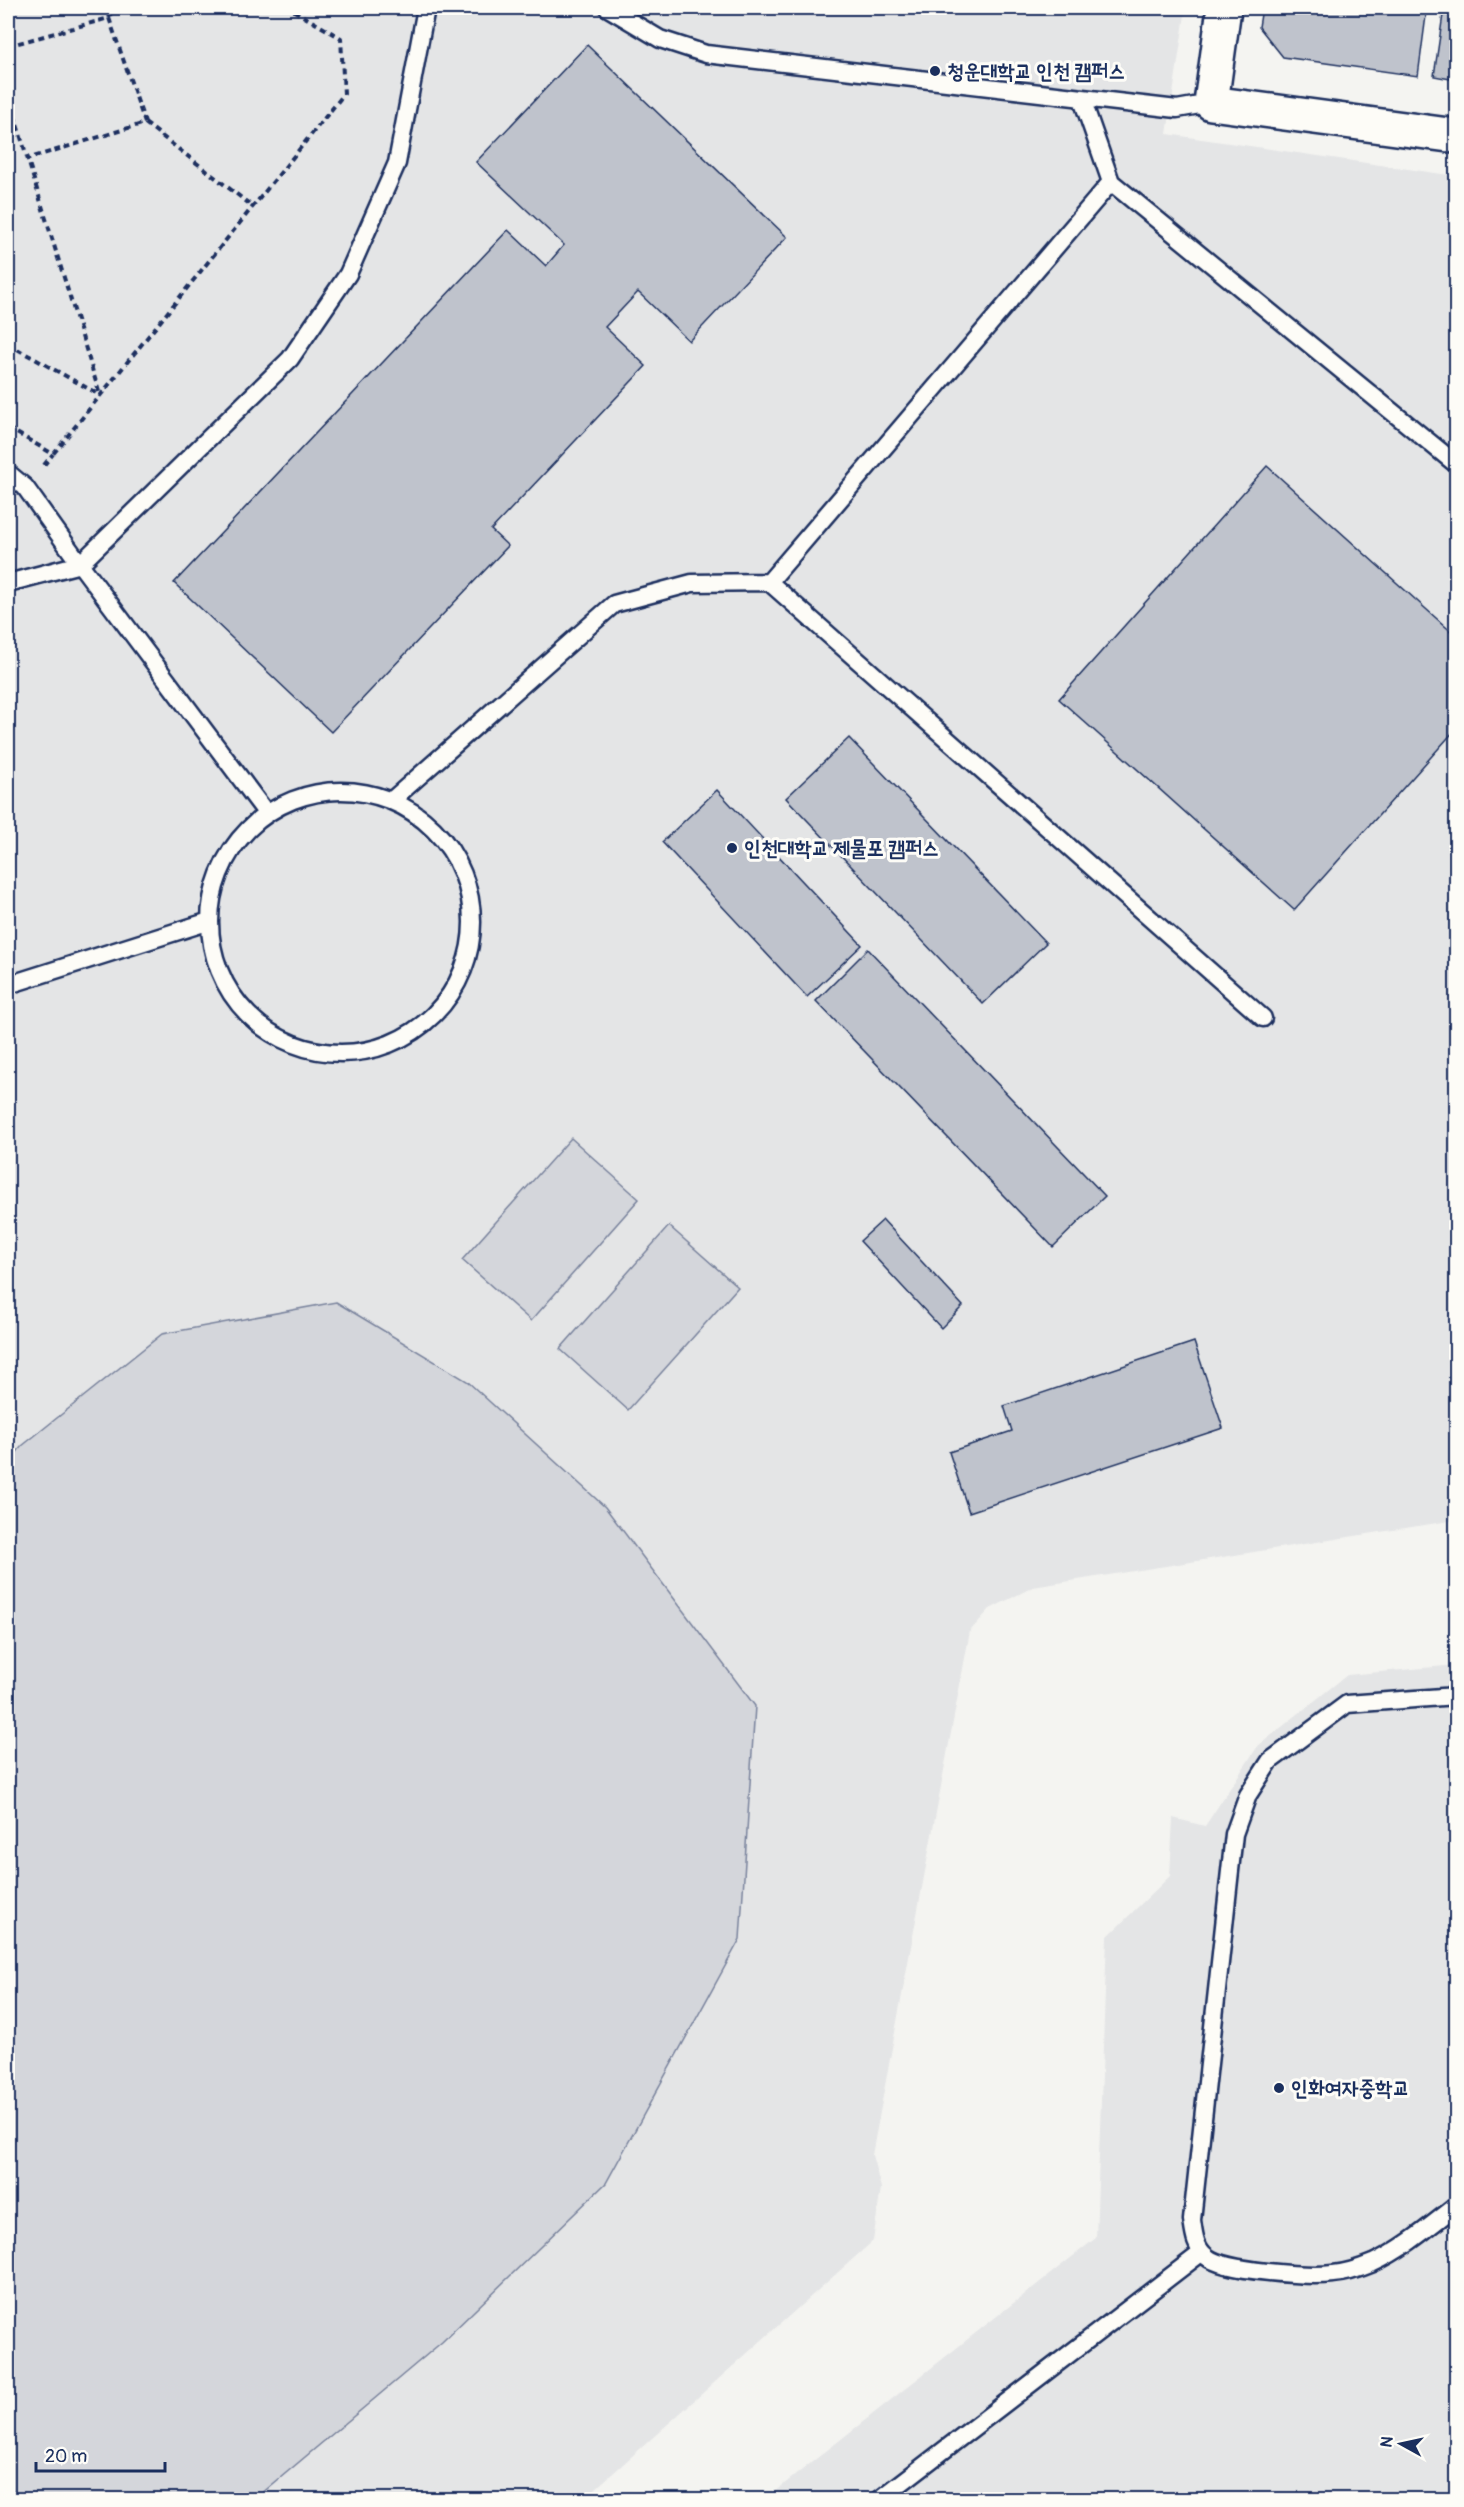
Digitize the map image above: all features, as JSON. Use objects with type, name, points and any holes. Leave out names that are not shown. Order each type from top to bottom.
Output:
[{"type":"street","points":[[1224,8],[1211,103],[1456,136]]},
{"type":"lane","points":[[8,583],[80,564],[290,359],[348,274],[397,163],[426,8]]},
{"type":"lane","points":[[608,8],[660,39],[706,54],[1177,109],[1211,103]]},
{"type":"lane","points":[[1082,99],[1111,182],[1456,464]]},
{"type":"lane","points":[[769,582],[1111,182]]},
{"type":"lane","points":[[8,473],[25,487],[267,814]]},
{"type":"lane","points":[[392,800],[614,604],[692,583],[769,582],[1263,1018]]},
{"type":"lane","points":[[341,790],[392,800],[415,813],[440,834],[458,861],[469,890],[472,922],[469,953],[458,984],[440,1009],[416,1031],[387,1045],[357,1053],[325,1053],[294,1045],[266,1030],[243,1009],[225,982],[213,953],[210,921],[213,896],[220,872],[232,849],[248,830],[267,814],[290,801],[315,793],[341,790]]},
{"type":"lane","points":[[8,985],[210,921]]},
{"type":"lane","points":[[1456,1696],[1347,1704],[1270,1761],[1248,1795],[1234,1834],[1192,2220],[1196,2242],[1201,2253],[1228,2267],[1332,2274],[1355,2270],[1394,2252],[1456,2206]]},
{"type":"lane","points":[[879,2499],[1201,2253]]},
{"type":"path","points":[[113,8],[109,18],[145,123],[252,206]]},
{"type":"path","points":[[8,428],[53,454],[344,94],[341,38],[290,8]]},
{"type":"path","points":[[8,46],[109,18]]},
{"type":"path","points":[[8,95],[100,395]]},
{"type":"path","points":[[27,159],[145,123]]},
{"type":"path","points":[[8,344],[100,395]]},
{"type":"shaded area","name":"인천대학교 제물포 캠퍼스","points":[[8,8],[1186,8],[1167,134],[1456,176],[1456,1520],[1033,1587],[990,1609],[970,1631],[872,2155],[881,2188],[873,2241],[594,2490],[591,2499],[8,2500]]},
{"type":"shaded area","points":[[571,1138],[639,1199],[531,1321],[462,1260]]},
{"type":"shaded area","points":[[669,1226],[738,1287],[628,1410],[560,1349]]},
{"type":"shaded area","points":[[336,1302],[467,1381],[605,1507],[755,1706],[740,1939],[606,2183],[442,2342],[255,2499],[8,2499],[8,1463],[22,1446],[162,1334]]},
{"type":"shaded area","name":"인화여자중학교","points":[[1456,1665],[1456,2499],[764,2500],[1096,2238],[1107,1937],[1170,1876],[1173,1818],[1205,1826],[1258,1746],[1347,1675]]},
{"type":"building","points":[[1262,8],[1427,8],[1418,76],[1283,57],[1259,27]]},
{"type":"building","points":[[1444,8],[1456,8],[1456,80],[1434,76]]},
{"type":"building","points":[[587,45],[787,237],[689,341],[638,292],[605,327],[646,366],[491,530],[508,546],[331,732],[174,583],[508,230],[546,266],[564,245],[476,162]]},
{"type":"building","points":[[1267,466],[1456,636],[1456,729],[1294,910],[1059,699]]},
{"type":"building","points":[[849,738],[1046,943],[983,1004],[786,798]]},
{"type":"building","points":[[717,790],[862,945],[807,997],[662,842]]},
{"type":"building","points":[[868,949],[1105,1196],[1053,1247],[816,1001]]},
{"type":"building","points":[[883,1220],[963,1306],[941,1328],[860,1241]]},
{"type":"building","points":[[1194,1342],[1223,1428],[969,1512],[949,1452],[1012,1431],[1004,1406]]},
{"type":"place","name":"청운대학교 인천 캠퍼스","points":[[935,71]]},
{"type":"place","name":"인천대학교 제물포 캠퍼스","points":[[732,848]]},
{"type":"place","name":"인화여자중학교","points":[[1279,2088]]}]
